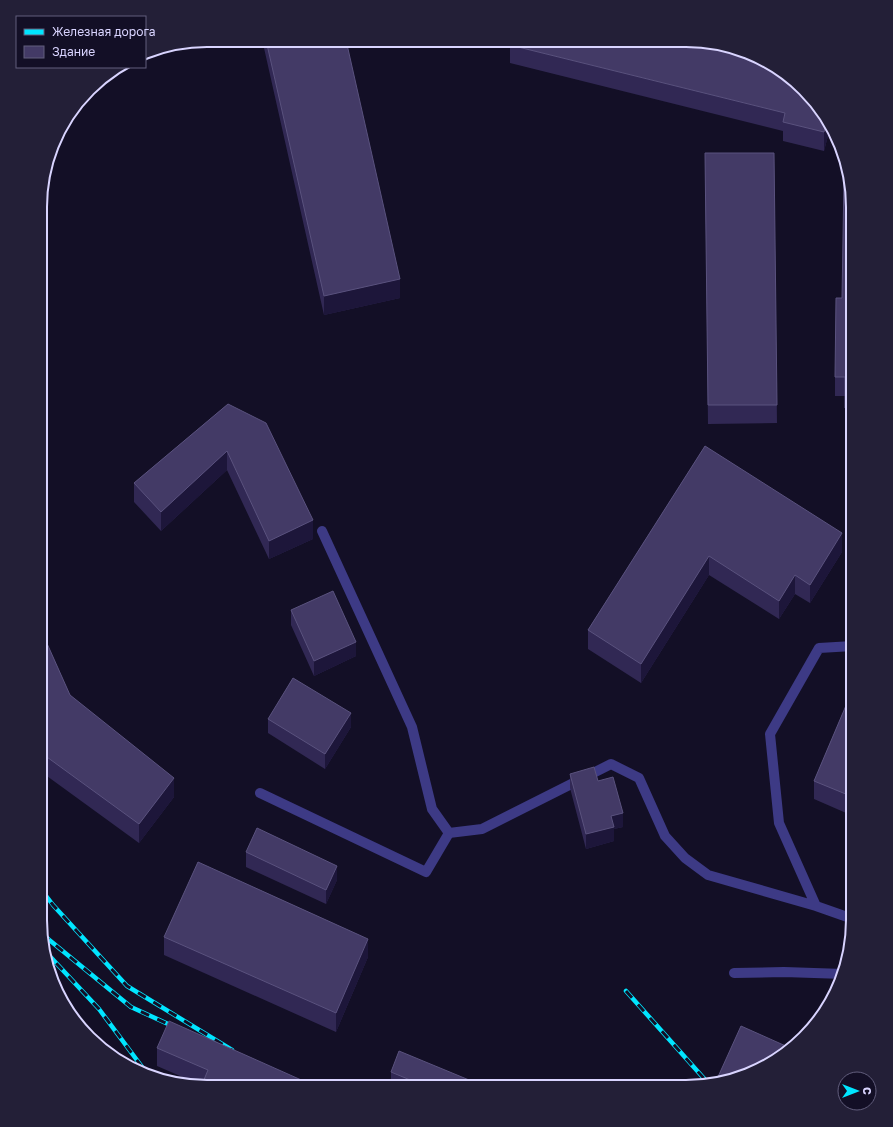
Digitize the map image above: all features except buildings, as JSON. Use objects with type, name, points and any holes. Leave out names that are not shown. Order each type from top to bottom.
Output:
[{"type":"lane","points":[[322,531],[412,727],[432,809],[449,832]]},
{"type":"lane","points":[[816,906],[779,823],[770,734],[819,648],[846,646]]},
{"type":"lane","points":[[449,832],[482,829],[611,764],[639,778],[665,836],[685,858],[708,874],[816,906],[846,917]]},
{"type":"lane","points":[[260,793],[426,872],[449,832]]},
{"type":"lane","points":[[734,973],[784,972],[837,974]]},
{"type":"railway","points":[[47,897],[127,986],[232,1050]]},
{"type":"railway","points":[[48,939],[131,1007],[179,1029]]},
{"type":"railway","points":[[51,958],[99,1009],[141,1066]]},
{"type":"railway","points":[[626,991],[705,1079]]}]
